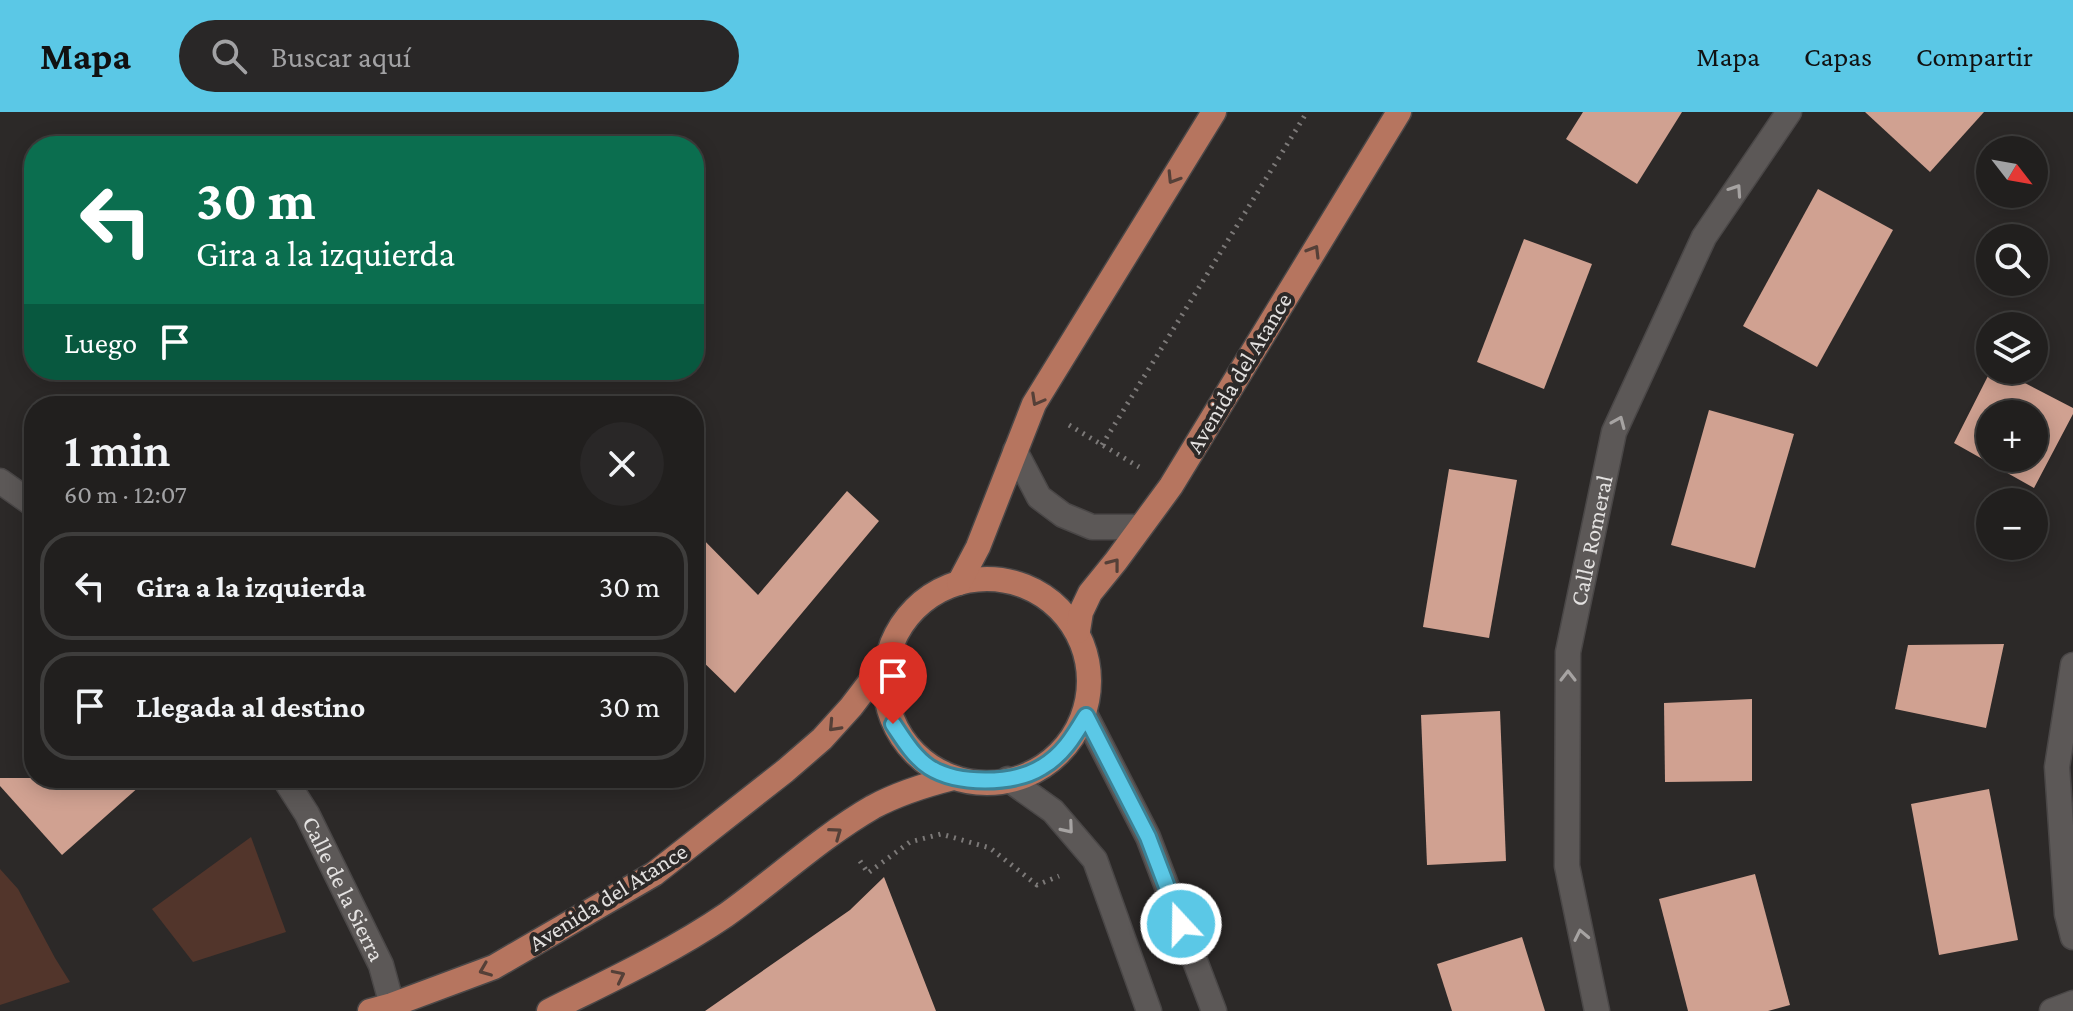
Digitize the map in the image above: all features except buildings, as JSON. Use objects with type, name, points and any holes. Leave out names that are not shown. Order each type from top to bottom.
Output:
[{"type":"main road","points":[[959,583],[978,547],[1034,404],[1214,112]]},
{"type":"main road","name":"Avenida del Atance","points":[[1078,631],[1081,612],[1090,593],[1171,486],[1399,112]]},
{"type":"main road","points":[[549,1011],[655,959],[725,915],[838,831],[910,789],[953,778],[1008,779],[1041,768],[1068,746],[1086,716],[1092,688],[1090,658],[1078,631],[1054,604],[1022,588],[994,580],[959,583],[941,589],[913,607],[891,638],[883,665],[883,694],[893,724],[927,766],[953,778]]},
{"type":"main road","name":"Avenida del Atance","points":[[381,1008],[494,967],[654,874],[822,739],[883,665]]},
{"type":"street","name":"Calle Romeral","points":[[1597,1011],[1567,866],[1568,652],[1614,432],[1704,237],[1789,112]]},
{"type":"street","points":[[1015,451],[1039,497],[1063,515],[1092,527],[1140,527]]},
{"type":"street","points":[[0,481],[24,498]]},
{"type":"street","points":[[2073,665],[2057,767],[2067,914],[2073,937]]},
{"type":"street","points":[[1086,716],[1148,837],[1214,1011]]},
{"type":"street","points":[[1008,779],[1053,811],[1095,860],[1149,1011]]},
{"type":"street","name":"Calle de la Sierra","points":[[290,788],[307,814],[381,965],[381,1008]]},
{"type":"street","points":[[2052,1011],[2073,1003]]},
{"type":"path","points":[[1102,445],[1307,112]]},
{"type":"path","points":[[1034,404],[1171,486]]},
{"type":"path","points":[[838,831],[868,873],[910,842],[941,834],[990,848],[1037,885],[1095,860]]},
{"type":"shaded area","points":[[251,837],[286,932],[193,962],[152,909]]},
{"type":"shaded area","points":[[0,869],[18,889],[70,982],[0,1005]]},
{"type":"route","points":[[893,724],[927,766],[953,778],[1008,779],[1041,768],[1068,746],[1086,716],[1148,837],[1181,924]]}]
